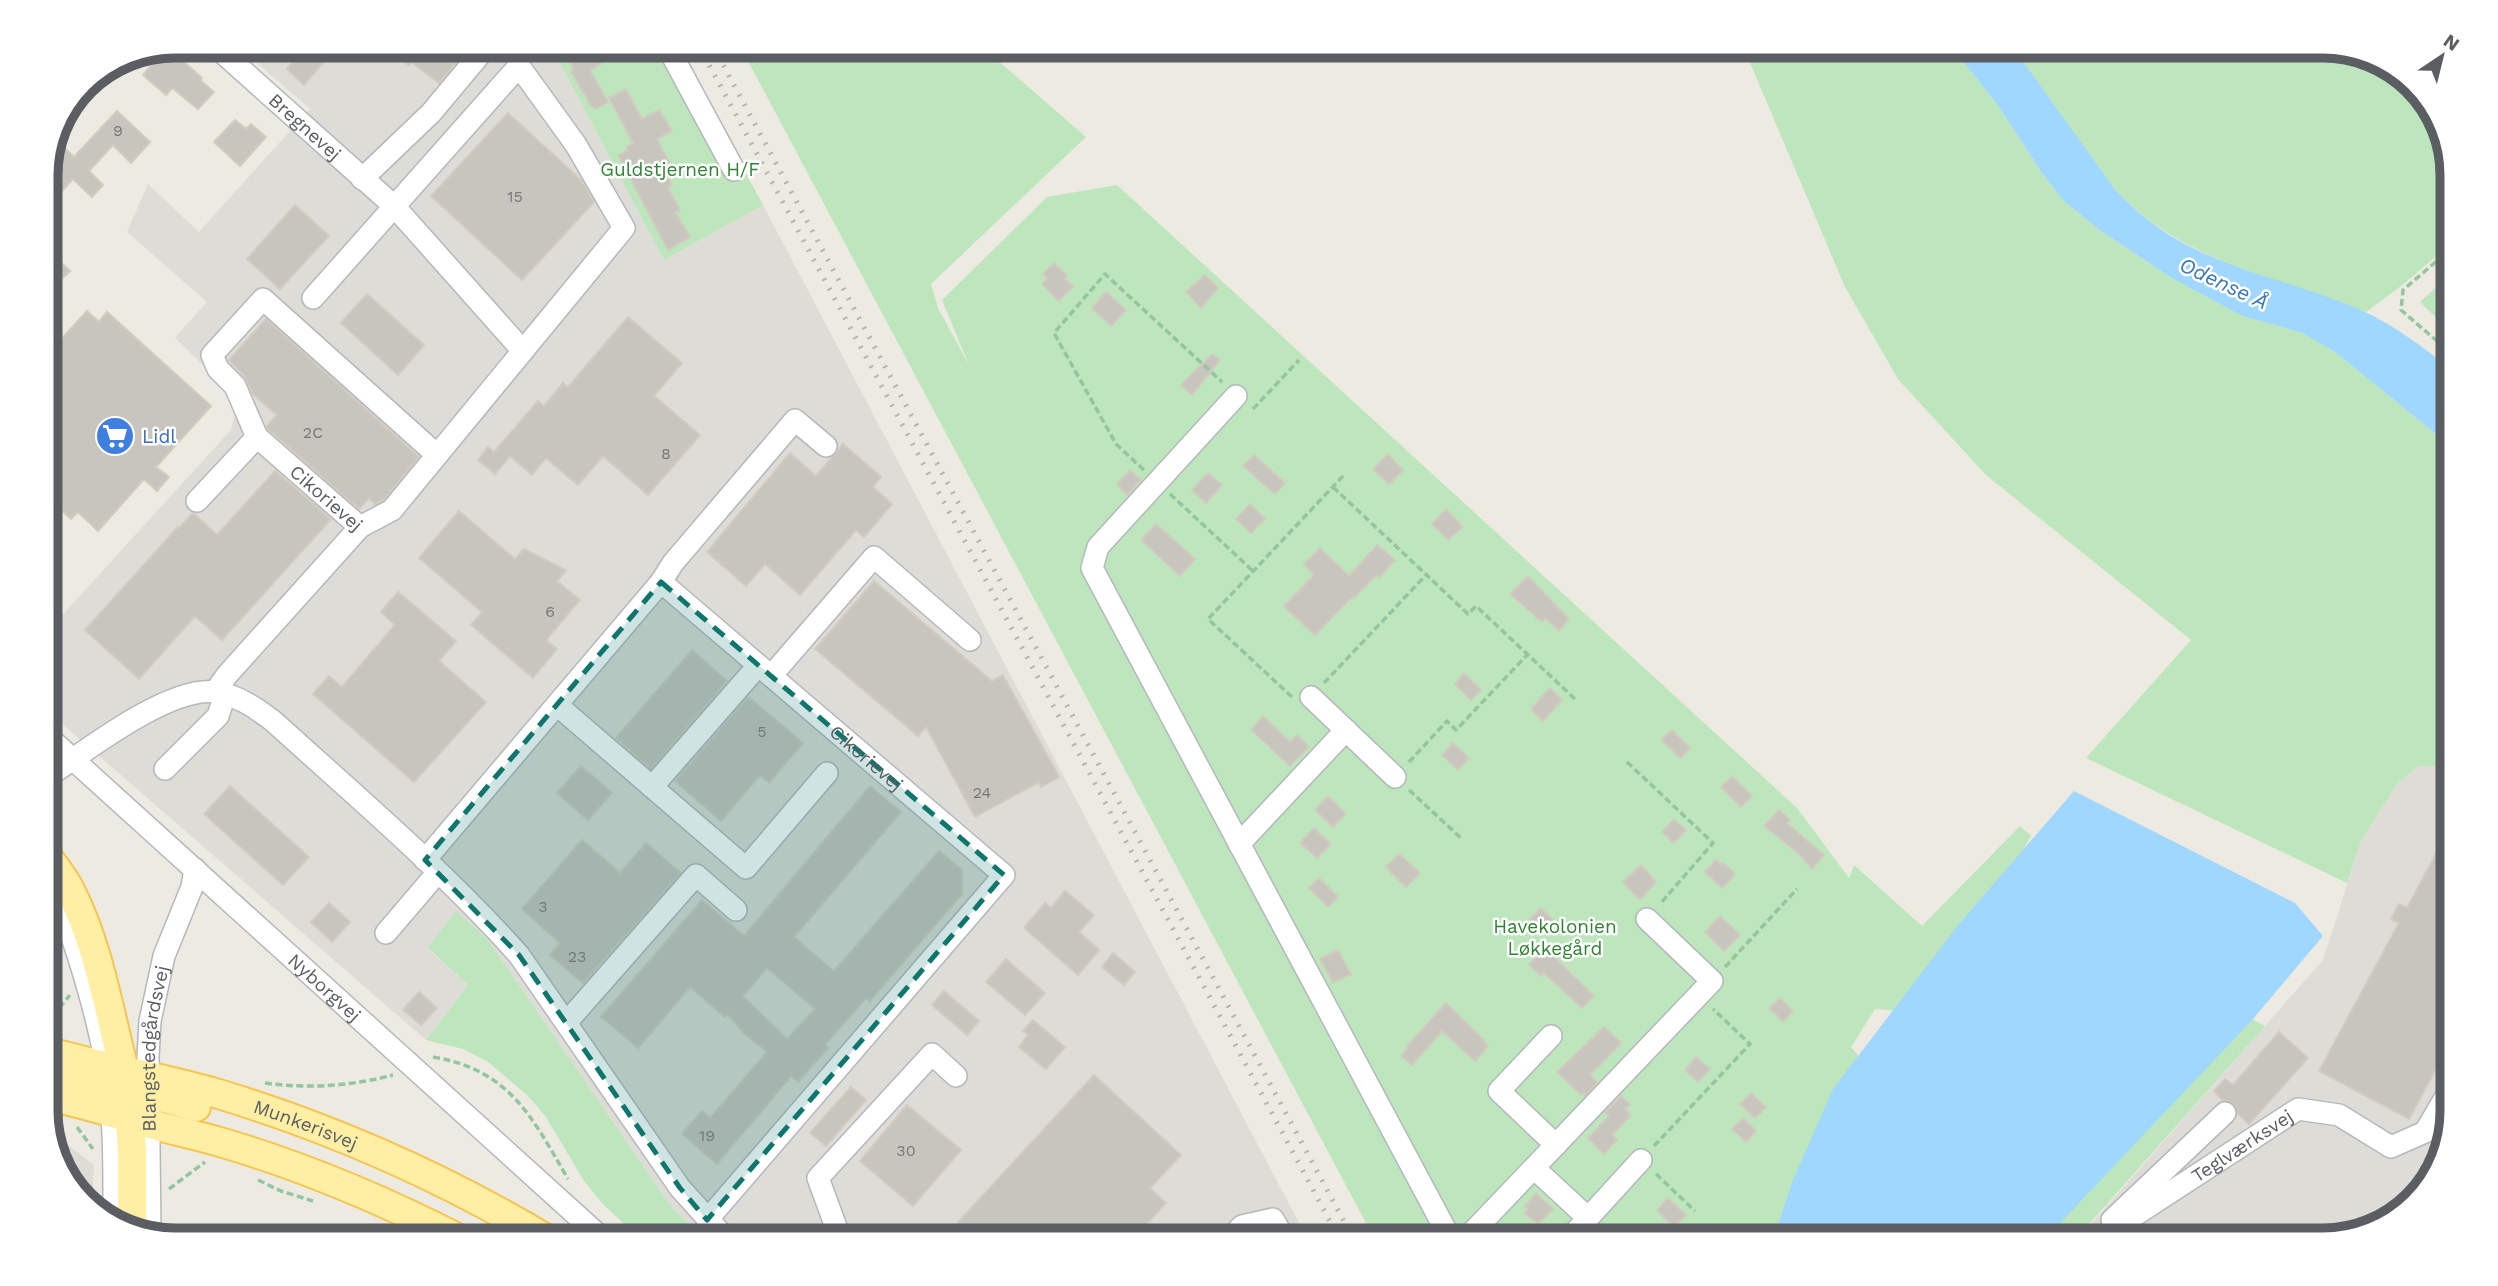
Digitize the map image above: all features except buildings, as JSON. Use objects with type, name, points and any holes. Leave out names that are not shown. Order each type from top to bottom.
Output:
[{"type":"main road","points":[[58,873],[69,889],[85,927],[105,986],[129,1094],[132,1219]]},
{"type":"main road","name":"Munkerisvej","points":[[58,1054],[80,1058],[129,1094],[220,1142],[357,1192],[433,1228]]},
{"type":"main road","points":[[58,1077],[129,1094]]},
{"type":"main road","name":"Munkerisvej","points":[[58,1098],[88,1104],[129,1094],[223,1095],[306,1123],[372,1150],[451,1188],[524,1228]]},
{"type":"street","name":"Bregnevej","points":[[228,58],[394,206],[523,351]]},
{"type":"street","points":[[362,179],[431,113],[477,58]]},
{"type":"street","points":[[673,58],[734,170]]},
{"type":"street","points":[[313,298],[519,66],[576,145],[624,228],[392,510],[359,527]]},
{"type":"street","points":[[197,502],[257,437],[235,386],[218,369],[212,355],[263,299],[438,455]]},
{"type":"street","points":[[1236,396],[1098,547],[1092,568],[1444,1228]]},
{"type":"street","points":[[386,933],[431,866],[556,705],[796,420],[826,446]]},
{"type":"street","name":"Cikorievej","points":[[165,769],[218,716],[220,693],[227,675],[359,527],[257,437]]},
{"type":"street","points":[[652,787],[874,557],[970,640]]},
{"type":"street","name":"Cikorievej","points":[[661,582],[1004,875],[707,1220]]},
{"type":"street","points":[[58,770],[149,711],[198,692],[220,693],[253,706],[274,721],[431,866],[519,955],[680,1188],[715,1228]]},
{"type":"street","points":[[1311,697],[1395,777]]},
{"type":"street","points":[[556,705],[746,868],[827,773]]},
{"type":"street","points":[[1238,844],[1346,730]]},
{"type":"street","name":"Nyborgvej","points":[[58,747],[590,1228]]},
{"type":"street","name":"Blangstedgårdsvej","points":[[115,1212],[129,1094],[150,1021],[158,979],[173,930],[192,887],[195,869]]},
{"type":"street","points":[[566,1023],[696,875],[736,910]]},
{"type":"street","points":[[58,897],[129,1094]]},
{"type":"street","points":[[1477,1228],[1706,988],[1647,919]]},
{"type":"street","points":[[1551,1036],[1500,1091],[1556,1145]]},
{"type":"street","points":[[836,1228],[818,1178],[932,1054],[956,1076]]},
{"type":"street","name":"Blangstedgårdsvej","points":[[129,1094],[148,1225]]},
{"type":"street","name":"Teglværksvej","points":[[2116,1228],[2298,1110],[2339,1115],[2391,1147],[2425,1132],[2440,1106]]},
{"type":"street","name":"Teglværksvej","points":[[2104,1228],[2225,1113]]},
{"type":"street","points":[[1579,1228],[1641,1160]]},
{"type":"street","points":[[1534,1168],[1588,1218]]},
{"type":"street","points":[[1240,1228],[1273,1219],[1278,1228]]},
{"type":"path","points":[[2440,258],[2403,290],[2401,310],[2440,344]]},
{"type":"path","points":[[1253,571],[1116,444],[1054,333],[1105,275],[1251,410],[1299,360]]},
{"type":"path","points":[[1344,475],[1208,619],[1302,707],[1426,575]]},
{"type":"path","points":[[1333,486],[1468,614],[1476,606],[1575,699]]},
{"type":"path","points":[[1462,839],[1395,777],[1447,721],[1456,730],[1528,654]]},
{"type":"path","points":[[1627,762],[1713,843],[1647,919]]},
{"type":"path","points":[[1695,1211],[1641,1160],[1750,1044],[1706,988],[1797,889]]},
{"type":"path","points":[[58,1010],[85,977]]},
{"type":"path","points":[[255,1081],[307,1086],[371,1081],[398,1073],[423,1056],[454,1061],[485,1073],[501,1084],[533,1119],[570,1183]]},
{"type":"path","points":[[167,1180],[167,1191],[209,1158]]},
{"type":"highlighted area","points":[[661,582],[1004,875],[707,1220],[680,1188],[519,955],[425,860]]},
{"type":"shaded area","points":[[251,58],[557,58],[664,260],[763,205],[1302,1228],[693,1228],[672,1208],[486,938],[428,949],[468,985],[426,1040],[58,720],[58,620],[231,430],[235,414],[230,391],[175,338],[207,302],[127,232],[148,184],[199,232],[310,109]]},
{"type":"shaded area","points":[[2440,764],[2440,1111],[2436,1141],[2421,1176],[2388,1209],[2353,1224],[2338,1227],[2088,1228],[2323,960],[2361,841],[2398,782],[2419,766]]},
{"type":"shaded area","points":[[62,1140],[94,1165],[93,1194],[77,1176]]},
{"type":"green space","name":"Guldstjernen H/F","points":[[557,58],[683,58],[763,205],[664,260]]},
{"type":"green space","name":"Havekolonien Løkkegård","points":[[746,58],[995,58],[1086,137],[931,284],[938,308],[969,365],[942,300],[1047,197],[1117,185],[1797,808],[1849,878],[1854,865],[1922,926],[2020,826],[2031,836],[1926,1013],[1875,1009],[1851,1047],[1880,1082],[1814,1228],[1369,1228]]},
{"type":"green space","points":[[1748,58],[1960,58],[1999,107],[2063,200],[2098,229],[2170,277],[2242,316],[2300,332],[2335,352],[2440,437],[2440,766],[2419,766],[2398,782],[2361,841],[2347,883],[2086,758],[2191,640],[1986,475],[1898,379],[1845,287]]},
{"type":"green space","points":[[2021,58],[2346,60],[2388,77],[2411,98],[2428,123],[2438,152],[2440,253],[2366,312],[2231,265],[2169,233],[2140,213],[2114,188]]},
{"type":"green space","points":[[2440,284],[2440,321],[2420,302]]},
{"type":"green space","points":[[456,911],[487,939],[672,1208],[693,1228],[628,1228],[584,1181],[546,1117],[527,1095],[487,1061],[463,1049],[426,1040],[468,985],[428,948]]},
{"type":"green space","points":[[2246,1016],[2265,1026],[2086,1228],[2032,1228],[2135,1143]]},
{"type":"water","name":"Odense Å","points":[[1960,58],[2021,58],[2114,188],[2142,215],[2170,235],[2231,265],[2363,311],[2398,330],[2440,360],[2440,437],[2335,352],[2300,332],[2242,316],[2170,277],[2098,229],[2063,200],[1999,107]]},
{"type":"water","points":[[2074,791],[2295,903],[2323,936],[2253,1019],[2055,1228],[1777,1228],[1793,1180],[1833,1089],[1958,925]]},
{"type":"railway","points":[[705,58],[1334,1228]]},
{"type":"railway","points":[[719,58],[1348,1228]]},
{"type":"place","name":"Lidl","points":[[115,436]]}]
